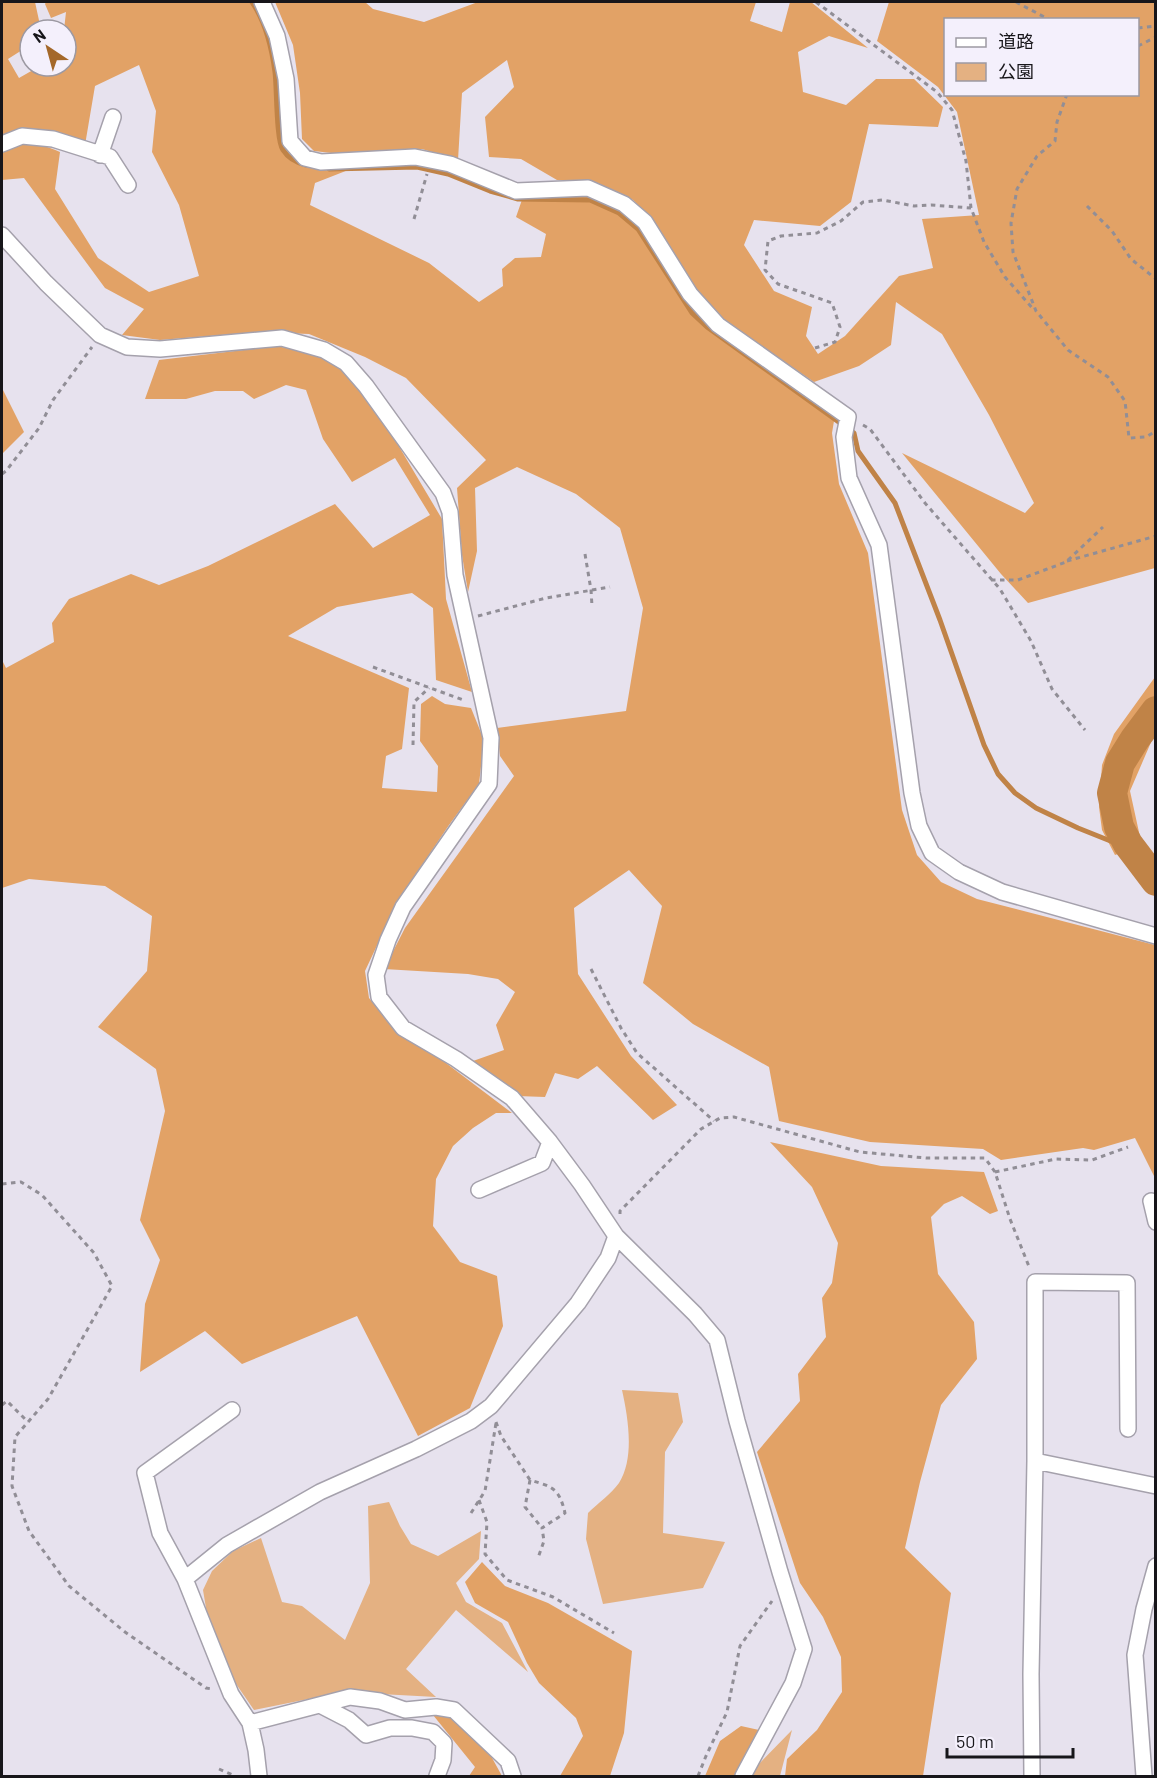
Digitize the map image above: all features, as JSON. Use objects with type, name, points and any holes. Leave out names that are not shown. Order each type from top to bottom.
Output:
[{"type":"street","points":[[262,2],[277,36],[286,79],[290,141],[305,158],[321,162],[415,157],[450,164],[516,191],[588,188],[624,204],[645,222],[690,294],[718,325],[848,417],[844,437],[849,478],[879,545],[912,793],[919,826],[932,853],[959,872],[1002,892],[1155,936]]},
{"type":"street","points":[[100,155],[113,117]]},
{"type":"street","points":[[2,144],[22,136],[53,139],[110,158],[128,185]]},
{"type":"street","points":[[2,235],[46,283],[100,336],[127,347],[160,349],[282,339],[324,350],[346,363],[366,386],[443,493],[450,512],[455,575],[491,738],[489,784],[403,907],[376,975],[380,997],[403,1028],[456,1059],[512,1098],[550,1142],[616,1236],[695,1314],[717,1340],[737,1421],[804,1649],[793,1683],[743,1776]]},
{"type":"street","points":[[479,1190],[542,1163],[550,1142]]},
{"type":"street","points":[[1151,1201],[1155,1222]]},
{"type":"street","points":[[185,1579],[227,1545],[320,1492],[416,1449],[471,1421],[491,1406],[578,1303],[608,1258],[616,1236]]},
{"type":"street","points":[[1032,1776],[1030,1674],[1035,1461],[1035,1282],[1127,1283],[1128,1429]]},
{"type":"street","points":[[232,1410],[145,1473],[160,1533],[185,1579],[231,1694],[250,1723],[259,1776]]},
{"type":"street","points":[[1035,1461],[1155,1486]]},
{"type":"street","points":[[1144,1776],[1136,1655],[1155,1566]]},
{"type":"street","points":[[250,1723],[351,1697],[380,1701],[405,1710],[436,1707],[454,1710],[508,1761],[513,1776]]},
{"type":"street","points":[[320,1705],[349,1720],[366,1735],[390,1728],[412,1728],[433,1732],[444,1743],[443,1760],[437,1776]]},
{"type":"path","points":[[816,2],[936,92],[952,110],[966,161],[971,208],[984,242],[1005,277],[1068,350],[1108,377],[1125,401],[1129,438],[1146,437],[1155,431]]},
{"type":"path","points":[[1016,2],[1046,18]]},
{"type":"path","points":[[1139,28],[1155,26]]},
{"type":"path","points":[[1139,45],[1155,37]]},
{"type":"path","points":[[1036,311],[1013,252],[1011,223],[1017,189],[1037,156],[1055,141],[1057,122],[1066,96]]},
{"type":"path","points":[[414,219],[425,180]]},
{"type":"path","points":[[815,348],[835,342],[840,327],[832,303],[778,284],[765,270],[768,241],[781,236],[817,233],[841,221],[863,202],[883,200],[914,206],[971,208]]},
{"type":"path","points":[[1086,206],[1112,231],[1131,259],[1155,279]]},
{"type":"path","points":[[2,474],[39,428],[53,400],[100,336]]},
{"type":"path","points":[[848,417],[870,429],[925,503],[1000,589],[1031,641],[1052,689],[1085,730]]},
{"type":"path","points":[[1066,562],[1103,527]]},
{"type":"path","points":[[991,580],[1018,580],[1066,562],[1155,536]]},
{"type":"path","points":[[585,554],[592,606]]},
{"type":"path","points":[[465,619],[546,598],[610,587]]},
{"type":"path","points":[[373,667],[466,701],[483,702]]},
{"type":"path","points":[[413,745],[414,702],[429,688]]},
{"type":"path","points":[[591,969],[621,1028],[637,1053],[714,1121]]},
{"type":"path","points":[[616,1236],[620,1211],[701,1129],[720,1118],[734,1117],[860,1152],[926,1158],[985,1158],[995,1172],[1010,1219],[1035,1282]]},
{"type":"path","points":[[995,1172],[1056,1159],[1092,1161],[1128,1147]]},
{"type":"path","points":[[2,1184],[21,1182],[42,1196],[94,1253],[112,1286],[48,1399],[15,1437],[12,1486],[29,1531],[69,1587],[125,1632],[206,1688],[231,1694]]},
{"type":"path","points":[[2,1405],[7,1401],[28,1422]]},
{"type":"path","points":[[491,1406],[501,1436],[530,1480],[550,1486],[562,1500],[565,1513],[542,1527]]},
{"type":"path","points":[[471,1513],[485,1491],[496,1422]]},
{"type":"path","points":[[530,1480],[525,1507],[542,1527],[544,1541],[538,1558]]},
{"type":"path","points":[[479,1500],[487,1522],[485,1554],[507,1580],[554,1597],[614,1632]]},
{"type":"path","points":[[698,1776],[727,1712],[740,1646],[784,1584]]},
{"type":"path","points":[[219,1769],[235,1776]]},
{"type":"green space","points":[[622,1390],[678,1393],[683,1422],[665,1452],[663,1533],[725,1542],[703,1588],[603,1604],[586,1539],[588,1513],[616,1487],[624,1473],[629,1437]]},
{"type":"green space","points":[[389,1502],[411,1544],[438,1556],[481,1531],[479,1559],[456,1583],[466,1602],[502,1623],[528,1672],[456,1610],[406,1669],[436,1697],[343,1692],[254,1710],[234,1681],[207,1614],[203,1590],[212,1571],[233,1551],[261,1538],[282,1602],[302,1606],[345,1640],[370,1583],[368,1506]]},
{"type":"green space","points":[[792,1730],[780,1776],[753,1776],[757,1766]]},
{"type":"shaded area","points":[[2,2],[35,2],[38,18],[18,18],[18,53],[8,59],[18,78],[78,78],[78,18],[65,18],[66,12],[51,18],[46,2],[251,2],[261,6],[272,38],[301,160],[361,165],[315,183],[310,205],[429,263],[479,302],[503,286],[502,269],[515,258],[541,257],[546,234],[516,217],[524,194],[586,191],[619,207],[642,226],[688,297],[835,415],[832,433],[839,484],[868,553],[902,810],[917,855],[941,882],[977,899],[1155,945],[1155,1178],[1135,1138],[1094,1150],[1083,1148],[1001,1160],[983,1149],[870,1142],[779,1121],[769,1067],[693,1024],[643,983],[662,906],[629,870],[574,908],[578,974],[631,1056],[677,1105],[653,1120],[597,1066],[578,1079],[555,1073],[545,1097],[517,1096],[473,1061],[504,1050],[496,1025],[515,992],[498,979],[468,974],[384,969],[405,928],[514,776],[500,756],[497,728],[626,711],[643,608],[620,528],[576,494],[517,467],[475,488],[477,551],[468,592],[462,555],[457,488],[486,460],[406,378],[365,357],[309,334],[259,332],[160,340],[122,335],[144,309],[105,288],[24,178],[2,180],[2,150],[18,144],[31,143],[60,152],[55,189],[98,258],[149,292],[199,276],[179,205],[152,152],[156,111],[139,65],[95,86],[85,145],[2,137]]},
{"type":"shaded area","points":[[275,2],[365,2],[373,9],[424,22],[478,2],[756,2],[750,21],[782,32],[790,2],[811,2],[868,48],[829,36],[798,52],[803,92],[846,105],[876,79],[914,79],[943,107],[938,127],[869,124],[851,202],[820,226],[754,220],[744,245],[774,291],[812,307],[806,336],[818,354],[845,336],[899,276],[933,268],[922,219],[979,215],[957,112],[945,96],[1139,96],[1139,18],[944,18],[944,95],[938,87],[877,41],[889,2],[1155,2],[1155,568],[1028,603],[1001,574],[902,453],[1025,513],[1034,503],[989,415],[942,334],[896,302],[891,345],[859,366],[814,382],[730,325],[696,290],[652,219],[633,200],[595,182],[557,180],[521,159],[489,157],[485,117],[514,87],[507,60],[462,93],[458,160],[422,149],[340,154],[314,151],[302,139],[300,93],[293,45]]},
{"type":"shaded area","points":[[277,346],[318,355],[345,370],[391,433],[442,519],[446,599],[472,692],[436,680],[433,608],[412,593],[337,607],[288,636],[409,688],[402,749],[386,756],[382,788],[437,792],[438,766],[420,741],[421,704],[432,696],[445,704],[471,708],[484,740],[479,784],[398,901],[365,971],[369,998],[396,1029],[434,1054],[512,1113],[496,1113],[473,1128],[453,1146],[436,1179],[433,1226],[460,1262],[497,1276],[503,1326],[470,1408],[418,1436],[357,1316],[242,1364],[205,1331],[140,1372],[145,1304],[160,1260],[140,1220],[165,1111],[156,1069],[98,1027],[147,971],[152,916],[105,886],[29,879],[2,888],[2,660],[6,668],[54,642],[52,623],[69,599],[131,574],[159,585],[208,566],[335,504],[373,548],[430,515],[395,458],[352,482],[323,439],[306,390],[286,385],[254,399],[243,391],[215,391],[186,399],[145,399],[159,360]]},
{"type":"shaded area","points":[[2,388],[24,432],[2,454]]},
{"type":"shaded area","points":[[1155,677],[1155,733],[1130,791],[1142,846],[1115,855],[1102,830],[1099,807],[1102,765],[1114,734]]},
{"type":"shaded area","points":[[770,1142],[881,1166],[984,1172],[998,1211],[990,1214],[962,1196],[944,1204],[931,1217],[938,1274],[974,1322],[977,1359],[941,1405],[905,1548],[951,1593],[923,1776],[785,1776],[787,1759],[817,1730],[842,1692],[841,1657],[823,1617],[800,1583],[757,1452],[800,1401],[798,1374],[826,1337],[822,1298],[832,1283],[838,1243],[812,1187]]},
{"type":"shaded area","points":[[482,1562],[505,1586],[548,1603],[632,1651],[624,1733],[610,1776],[560,1776],[583,1736],[576,1718],[539,1683],[508,1622],[475,1603],[465,1582]]},
{"type":"shaded area","points":[[433,1715],[451,1716],[491,1756],[502,1776],[469,1776],[475,1767]]},
{"type":"shaded area","points":[[741,1726],[759,1730],[735,1776],[705,1776],[720,1741]]},
{"type":"waterway","points":[[252,2],[264,26],[272,54],[281,144],[290,158],[306,165]]},
{"type":"waterway","points":[[329,169],[417,167],[448,174],[490,191],[518,199],[590,200],[619,213],[638,229],[692,313],[707,327],[854,433],[858,451],[895,503],[940,620],[984,745],[998,774],[1015,793],[1036,808],[1113,842],[1128,844]]},
{"type":"waterway","points":[[1156,711],[1120,763],[1112,793],[1119,827],[1128,844],[1156,881]]}]
